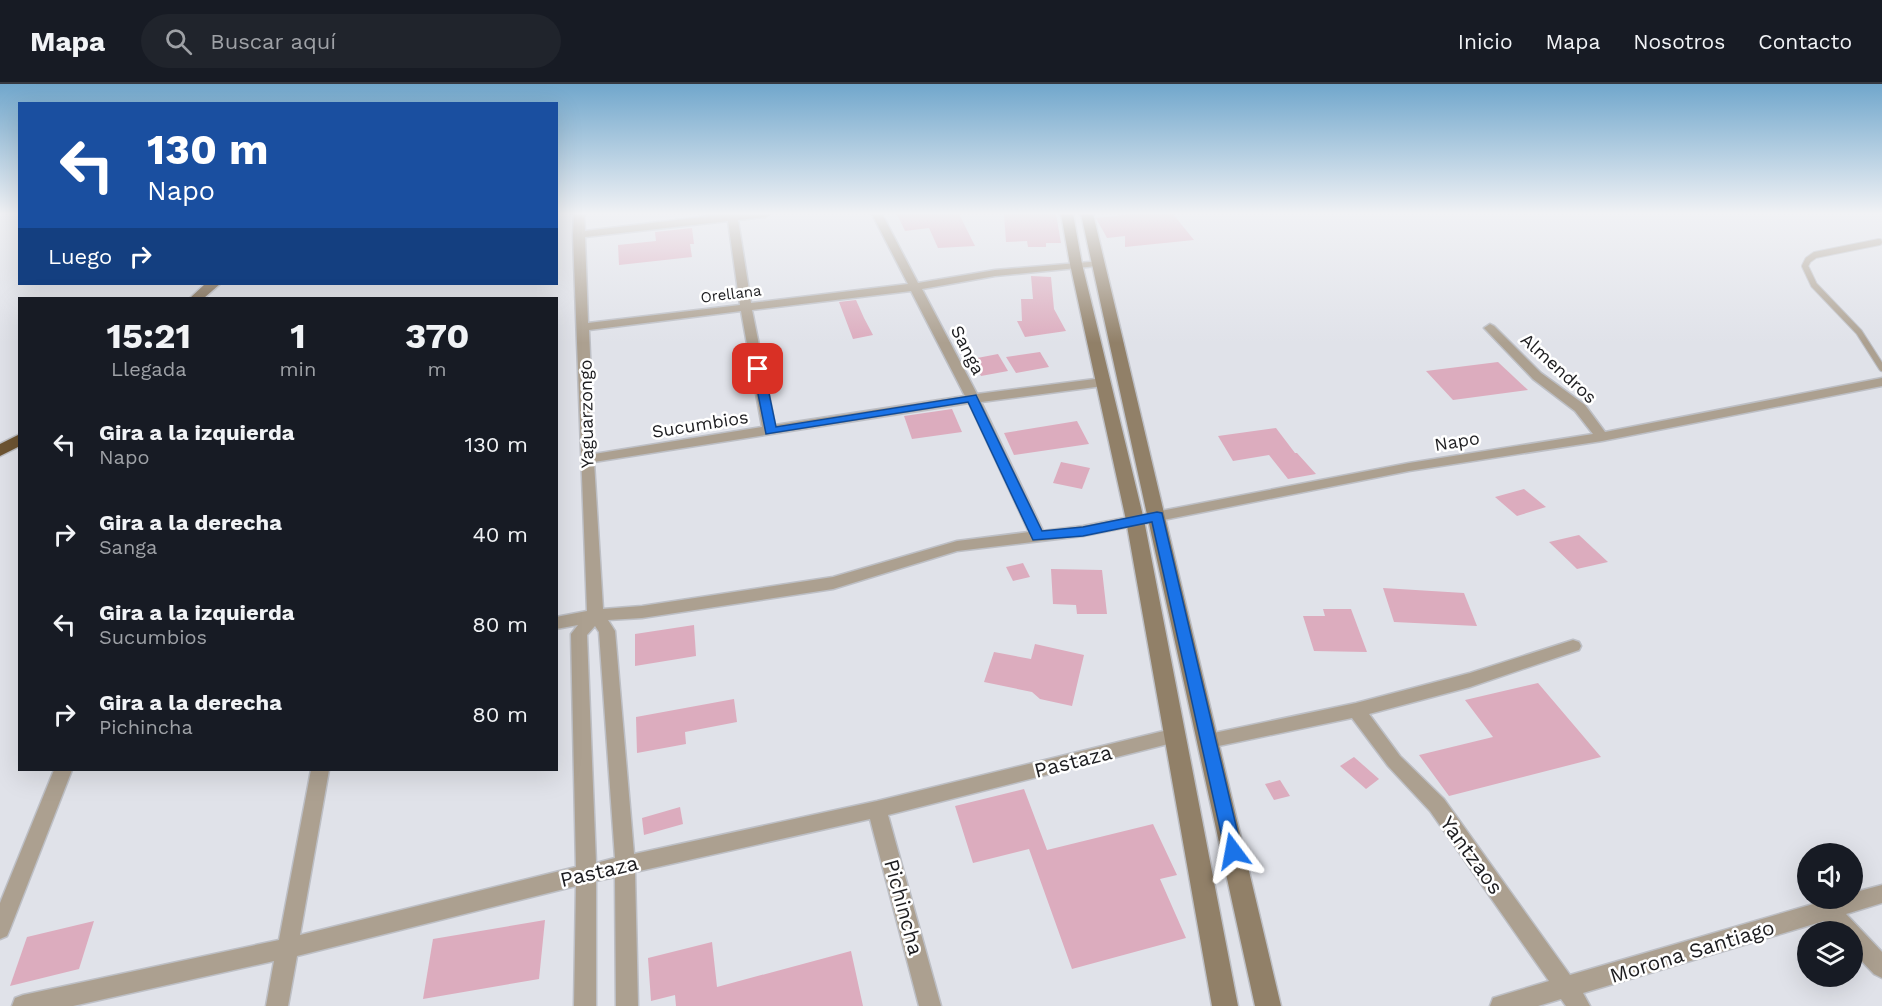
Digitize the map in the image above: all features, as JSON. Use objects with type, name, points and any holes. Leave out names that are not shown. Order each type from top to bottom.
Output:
[{"type":"highway","points":[[197,297],[212,285]]},
{"type":"highway","points":[[0,451],[18,440]]},
{"type":"main road","points":[[1075,257],[1136,520],[1225,1006]]},
{"type":"main road","points":[[1096,257],[1209,741],[1268,1006]]},
{"type":"street","name":"Yaguarzongo","points":[[579,257],[596,615],[607,631],[625,865],[627,1006]]},
{"type":"street","points":[[739,257],[746,307],[771,432]]},
{"type":"street","name":"Sanga","points":[[900,257],[972,397],[1038,536]]},
{"type":"street","name":"Orellana","points":[[584,327],[915,286],[994,273],[1097,263]]},
{"type":"street","name":"Almendros","points":[[1490,328],[1537,376],[1580,408],[1602,437]]},
{"type":"street","name":"Sucumbios","points":[[587,459],[771,432],[972,397],[1103,382]]},
{"type":"street","name":"Napo","points":[[558,623],[596,615],[642,612],[833,583],[957,546],[1083,531],[1409,466],[1602,437],[1882,382]]},
{"type":"street","points":[[585,1006],[586,874],[579,634],[596,615]]},
{"type":"street","points":[[1209,741],[1356,710],[1470,680],[1573,646]]},
{"type":"street","name":"Yantzaos","points":[[1356,710],[1394,761],[1437,806],[1573,997]]},
{"type":"street","name":"Pastaza","points":[[23,1006],[289,948],[586,874],[877,809],[1176,735]]},
{"type":"street","points":[[0,929],[63,771]]},
{"type":"street","points":[[278,1006],[320,771]]},
{"type":"street","name":"Pichincha","points":[[877,809],[930,1006]]},
{"type":"street","name":"Morona Santiago","points":[[1501,1006],[1573,997],[1882,894]]},
{"type":"street","points":[[1829,911],[1839,921]]},
{"type":"street","points":[[1863,948],[1882,968]]},
{"type":"lane","points":[[1812,257],[1805,266],[1808,274],[1829,303],[1858,330],[1882,368]]},
{"type":"building","points":[[619,257],[692,257],[619,265]]},
{"type":"building","points":[[1031,276],[1051,277],[1054,309],[1066,331],[1025,337],[1017,321],[1022,321],[1021,299],[1033,299]]},
{"type":"building","points":[[856,300],[873,335],[853,339],[839,302]]},
{"type":"building","points":[[1040,352],[1049,367],[1016,373],[1006,357]]},
{"type":"building","points":[[998,354],[1008,371],[981,376],[972,359]]},
{"type":"building","points":[[1498,362],[1528,390],[1453,400],[1426,371]]},
{"type":"building","points":[[952,409],[962,432],[912,439],[904,416]]},
{"type":"building","points":[[1077,421],[1089,444],[1014,455],[1004,433]]},
{"type":"building","points":[[1276,428],[1295,453],[1316,474],[1288,479],[1269,455],[1233,461],[1218,436]]},
{"type":"building","points":[[1061,462],[1090,468],[1082,489],[1053,483]]},
{"type":"building","points":[[1524,489],[1546,507],[1517,516],[1495,497]]},
{"type":"building","points":[[1579,535],[1608,562],[1577,569],[1549,542]]},
{"type":"building","points":[[1023,563],[1030,577],[1013,581],[1006,567]]},
{"type":"building","points":[[1051,569],[1102,570],[1107,614],[1077,614],[1076,605],[1053,604]]},
{"type":"building","points":[[1383,588],[1464,593],[1477,626],[1394,622]]},
{"type":"building","points":[[1323,609],[1351,609],[1367,652],[1314,651],[1303,616],[1325,616]]},
{"type":"building","points":[[694,625],[696,656],[635,666],[635,634]]},
{"type":"building","points":[[1035,644],[1084,655],[1072,706],[1040,699],[1032,692],[984,682],[994,652],[1031,659]]},
{"type":"building","points":[[1538,683],[1601,757],[1449,796],[1419,755],[1493,737],[1465,700]]},
{"type":"building","points":[[734,699],[737,722],[685,732],[686,744],[637,753],[636,717]]},
{"type":"building","points":[[1354,757],[1379,779],[1366,789],[1340,766]]},
{"type":"building","points":[[1280,780],[1290,796],[1274,800],[1265,784]]},
{"type":"building","points":[[1024,789],[1047,850],[1153,824],[1177,875],[1160,879],[1186,938],[1072,969],[1029,849],[973,863],[955,806]]},
{"type":"building","points":[[680,807],[683,824],[644,835],[642,818]]},
{"type":"building","points":[[545,920],[539,979],[423,999],[433,939]]},
{"type":"building","points":[[94,921],[79,969],[10,986],[27,937]]},
{"type":"building","points":[[712,942],[717,987],[851,951],[863,1006],[676,1006],[675,995],[651,1001],[648,958]]},
{"type":"route","points":[[758,369],[771,432],[972,397],[1038,536],[1083,531],[1157,516],[1233,851]]}]
